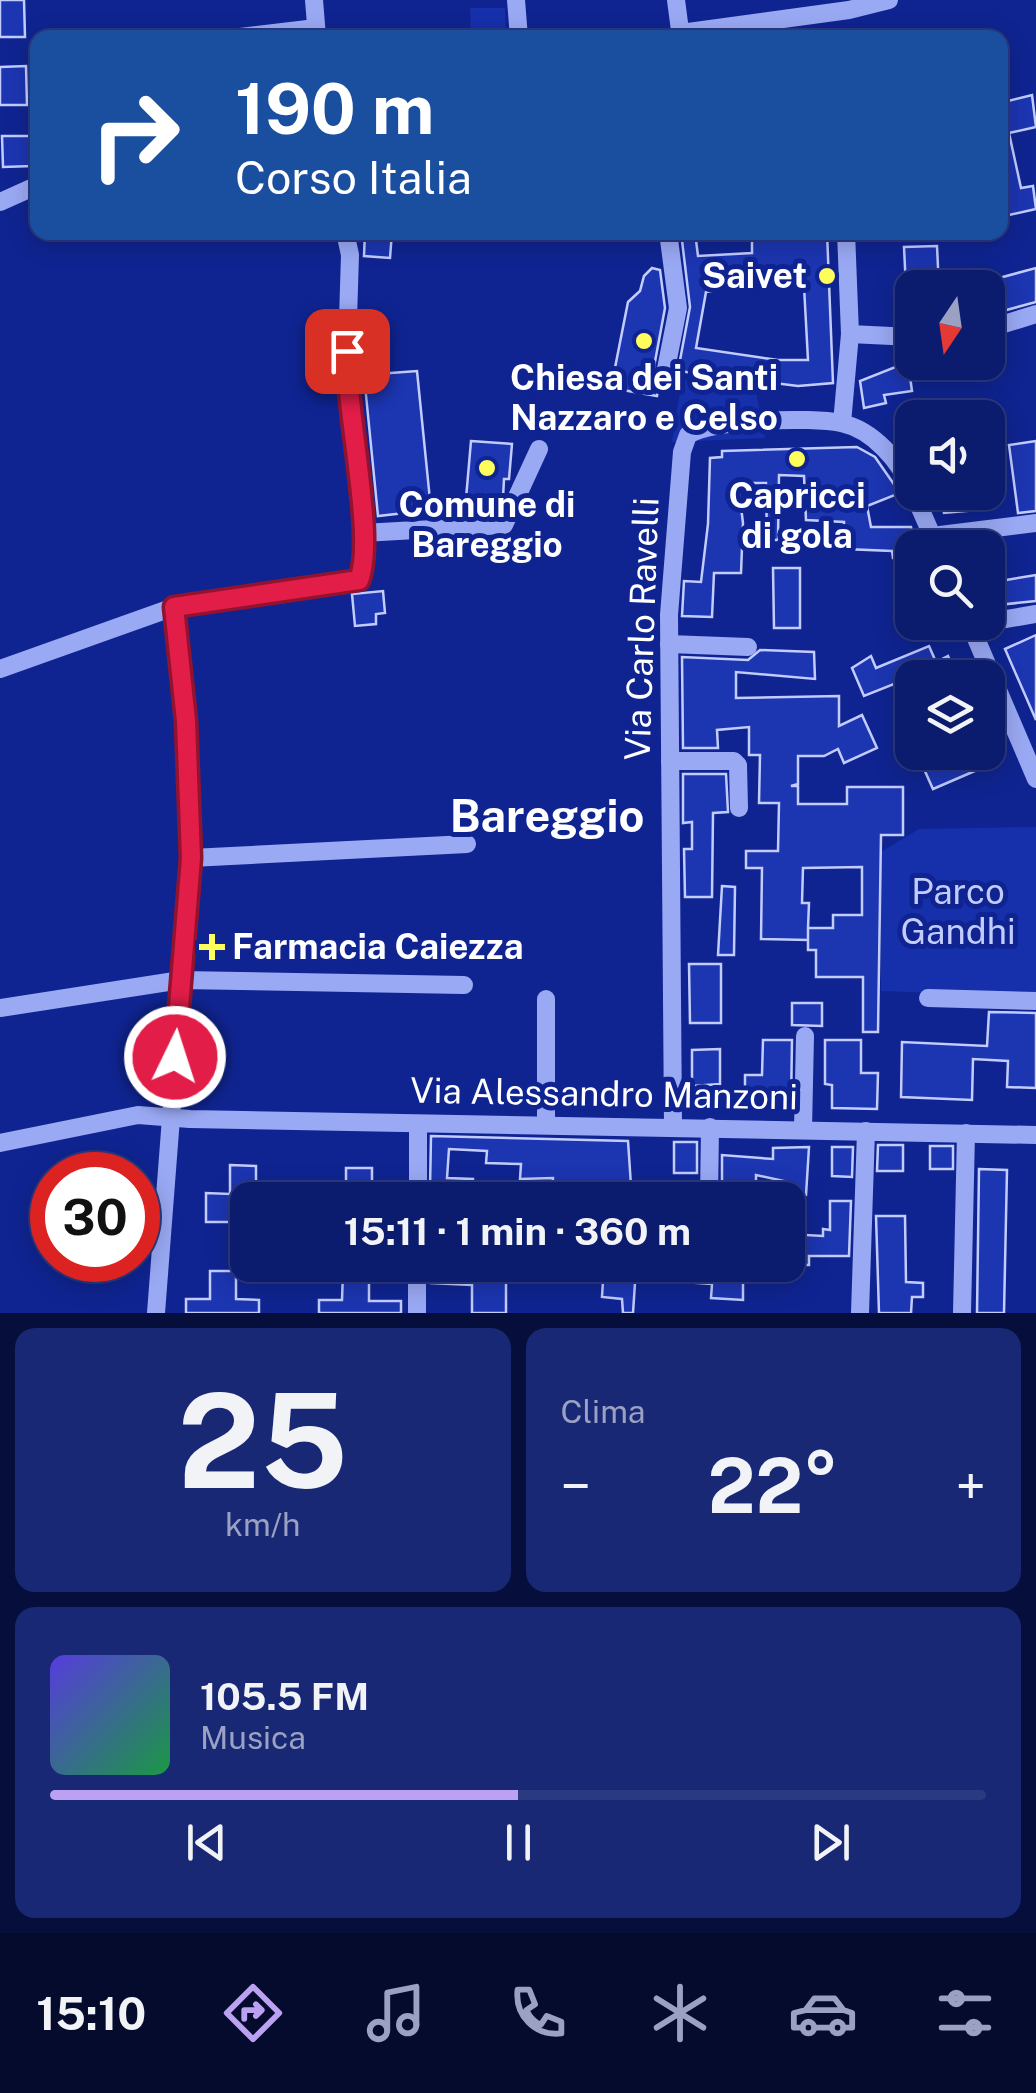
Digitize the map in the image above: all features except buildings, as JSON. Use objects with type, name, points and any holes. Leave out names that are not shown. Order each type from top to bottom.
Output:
[{"type":"street","points":[[314,0],[317,30]]},
{"type":"street","points":[[516,0],[518,30]]},
{"type":"street","points":[[676,0],[680,30]]},
{"type":"street","points":[[709,30],[889,0]]},
{"type":"street","points":[[0,202],[30,189]]},
{"type":"street","points":[[0,669],[174,607],[359,580],[363,570],[363,533],[346,383],[350,255],[347,240]]},
{"type":"street","points":[[666,369],[678,308],[669,240]]},
{"type":"street","points":[[846,240],[850,334],[840,384],[842,423],[890,453],[895,461]]},
{"type":"street","points":[[1005,324],[1036,314]]},
{"type":"street","points":[[850,334],[895,336]]},
{"type":"street","name":"Via Carlo Ravelli","points":[[673,1125],[669,644],[685,429],[806,417],[842,423]]},
{"type":"street","points":[[363,533],[504,525],[540,449]]},
{"type":"street","points":[[998,530],[1036,523]]},
{"type":"street","points":[[156,1313],[191,858],[186,721],[174,607]]},
{"type":"street","points":[[1005,619],[1036,614]]},
{"type":"street","points":[[983,640],[1036,780]]},
{"type":"street","points":[[669,644],[748,647]]},
{"type":"street","points":[[670,761],[734,762],[738,765],[739,808]]},
{"type":"street","points":[[191,858],[467,844]]},
{"type":"street","points":[[0,1008],[181,980],[464,985]]},
{"type":"street","points":[[928,998],[1036,1001]]},
{"type":"street","points":[[546,999],[546,1124]]},
{"type":"street","points":[[803,1129],[805,1036]]},
{"type":"street","name":"Via Alessandro Manzoni","points":[[0,1143],[138,1115],[1036,1135]]},
{"type":"street","points":[[418,1124],[418,1182]]},
{"type":"street","points":[[708,1182],[710,1126]]},
{"type":"street","points":[[860,1313],[866,1130]]},
{"type":"street","points":[[962,1313],[966,1133]]},
{"type":"street","points":[[417,1282],[417,1313]]},
{"type":"green space","points":[[470,8],[505,8],[506,30],[471,30]]},
{"type":"green space","points":[[682,380],[755,387],[765,438],[672,442]]},
{"type":"green space","name":"Parco Gandhi","points":[[1036,827],[1036,996],[881,991],[881,852],[919,829]]},
{"type":"place","name":"Saivet","points":[[827,276]]},
{"type":"place","name":"Chiesa dei Santi Nazzaro e Celso","points":[[644,341]]},
{"type":"place","name":"Capricci di gola","points":[[797,459]]},
{"type":"place","name":"Comune di Bareggio","points":[[487,468]]},
{"type":"place","name":"Farmacia Caiezza","points":[[212,947]]},
{"type":"district","name":"Bareggio","points":[[547,816]]},
{"type":"route","points":[[175,1057],[191,858],[186,721],[174,607],[359,580],[363,570],[363,533],[346,383],[347,351]]}]
